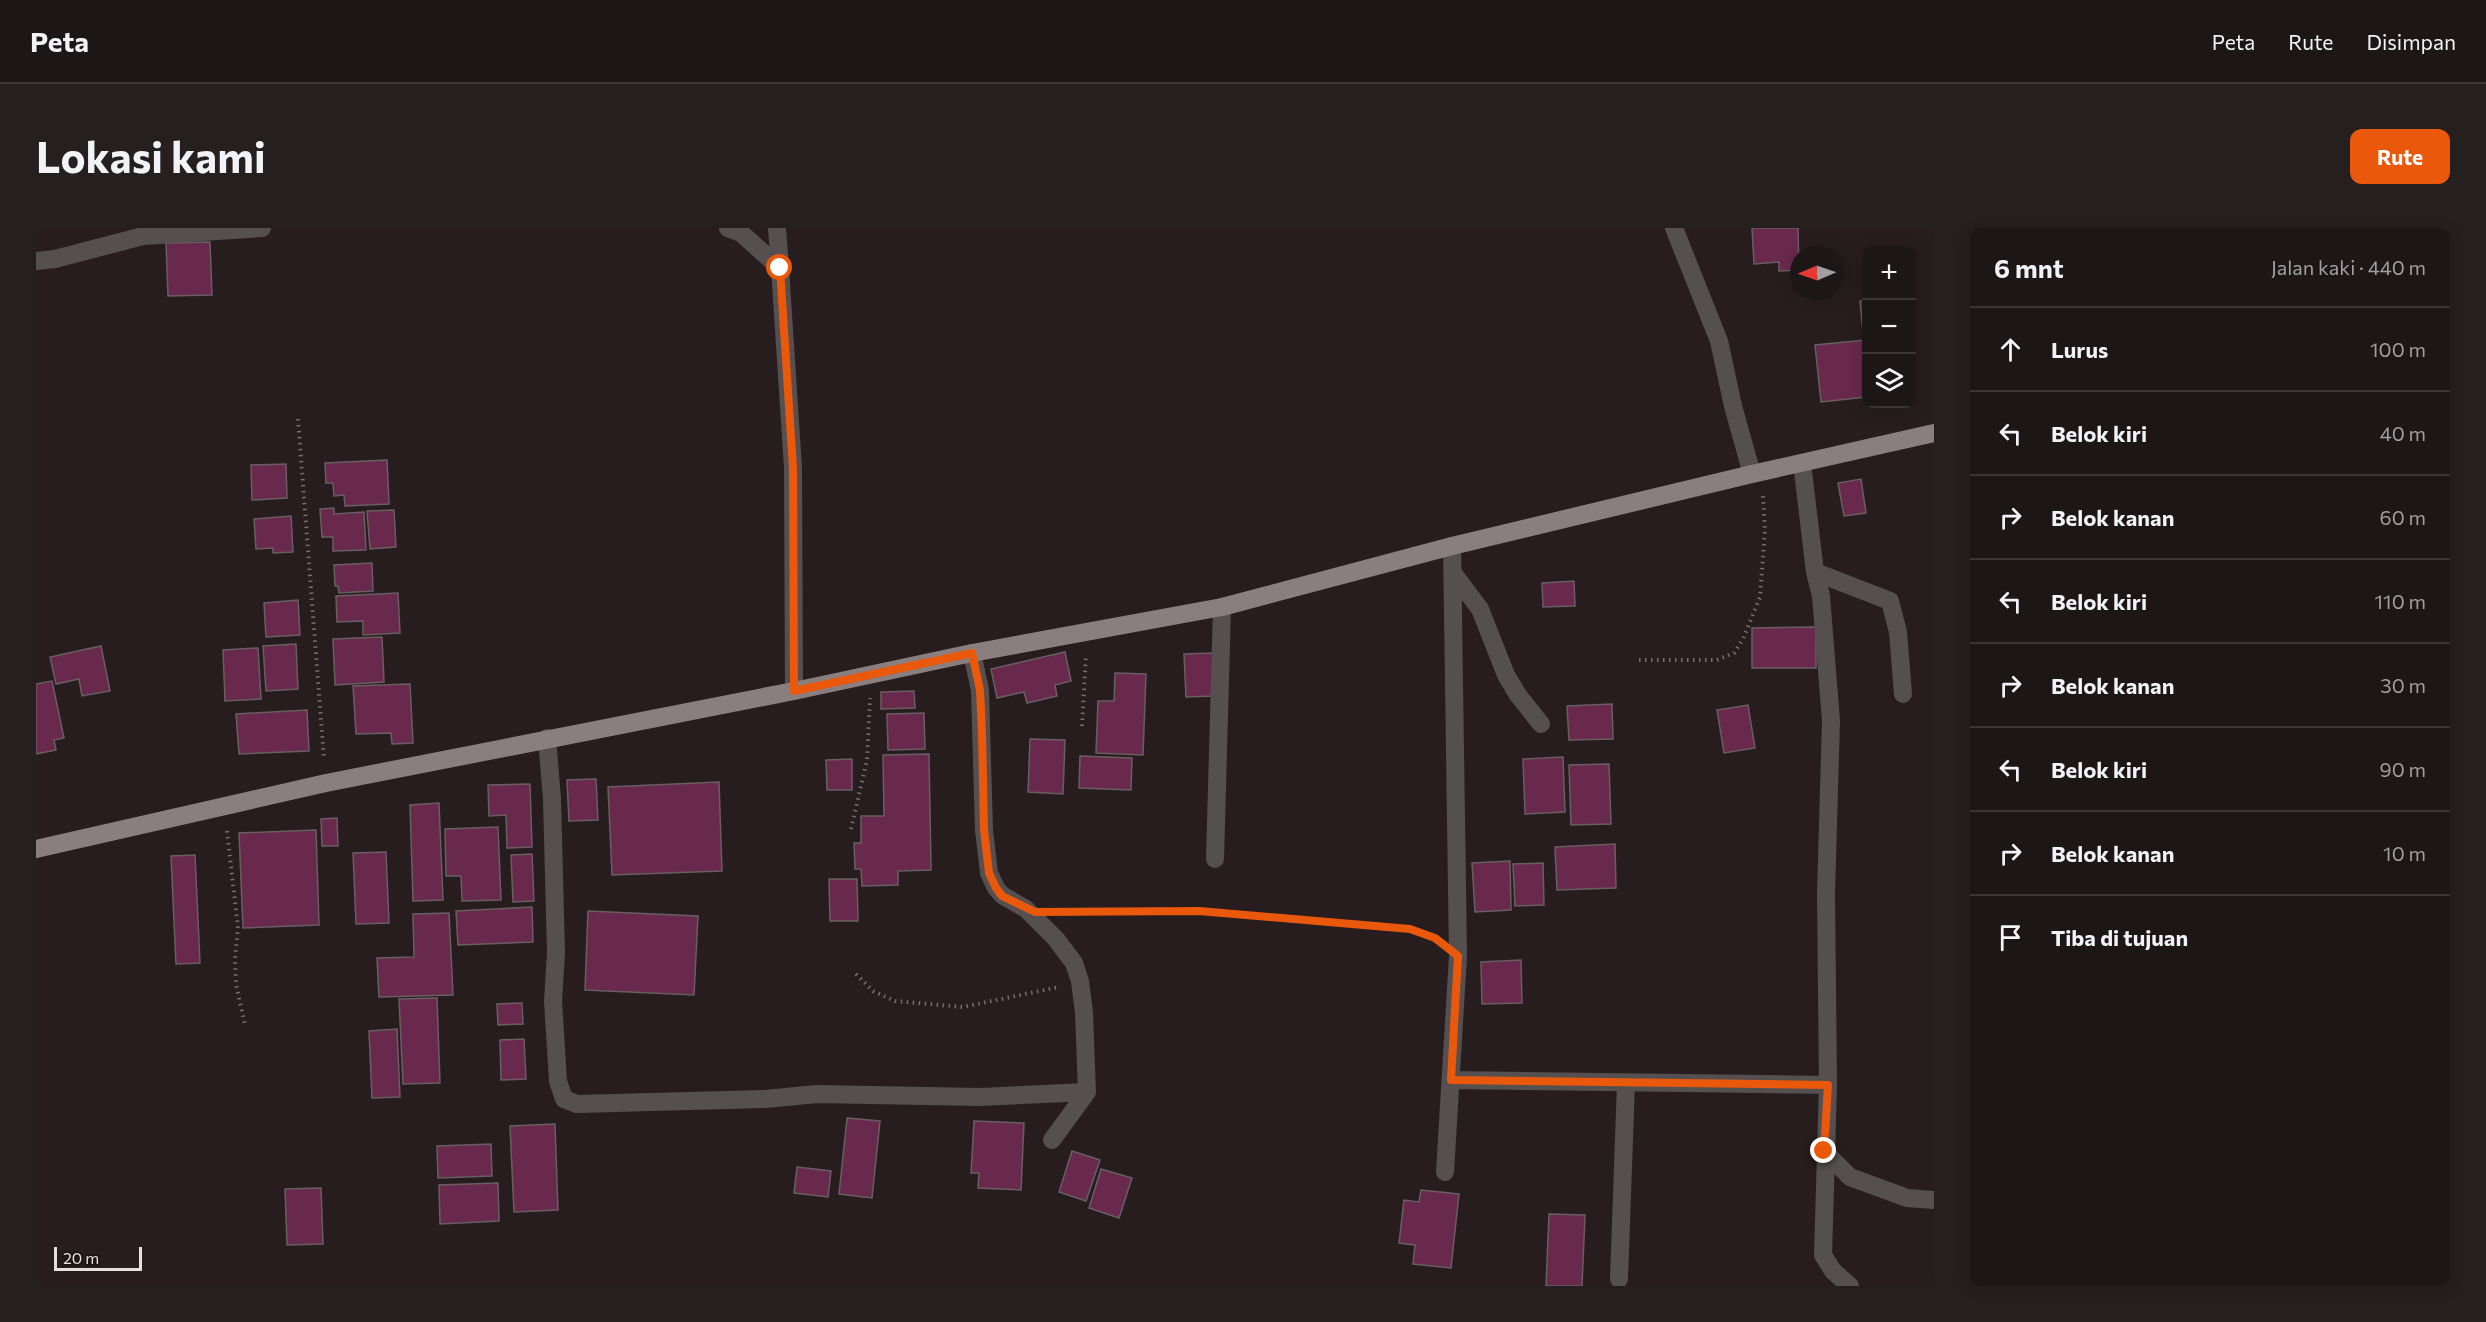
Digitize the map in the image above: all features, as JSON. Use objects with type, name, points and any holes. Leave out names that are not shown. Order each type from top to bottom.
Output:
[{"type":"main road","points":[[36,849],[326,783],[794,691],[972,653],[1222,607],[1452,546],[1757,472],[1934,434]]},
{"type":"street","points":[[36,261],[55,259],[143,236],[262,228]]},
{"type":"street","points":[[728,228],[741,233],[780,268]]},
{"type":"street","points":[[777,228],[793,468],[794,691]]},
{"type":"street","points":[[1674,228],[1719,341],[1733,406],[1757,472]]},
{"type":"street","points":[[1802,462],[1815,572],[1821,596],[1831,721],[1826,893],[1828,1085],[1824,1151],[1823,1255],[1833,1271],[1850,1286]]},
{"type":"street","points":[[1445,1172],[1458,956],[1452,546]]},
{"type":"street","points":[[1815,572],[1890,601],[1898,632],[1903,694]]},
{"type":"street","points":[[1454,573],[1480,609],[1506,675],[1518,695],[1541,724]]},
{"type":"street","points":[[1215,859],[1222,607]]},
{"type":"street","points":[[972,653],[980,690],[984,830],[989,873],[1002,896],[1026,909],[1056,939],[1074,963],[1080,981],[1084,1013],[1087,1092],[1052,1140]]},
{"type":"street","points":[[547,738],[552,799],[556,953],[553,1001],[558,1081],[564,1099],[577,1104],[765,1099],[817,1094],[981,1097],[1087,1092]]},
{"type":"street","points":[[1451,1080],[1828,1085]]},
{"type":"street","points":[[1619,1279],[1626,1083]]},
{"type":"street","points":[[1824,1151],[1850,1178],[1907,1198],[1934,1200]]},
{"type":"path","points":[[298,419],[326,783]]},
{"type":"path","points":[[1638,660],[1718,660],[1734,652],[1743,639],[1760,597],[1765,530],[1757,472]]},
{"type":"path","points":[[1082,726],[1087,664],[1086,633]]},
{"type":"path","points":[[851,829],[867,760],[871,673]]},
{"type":"path","points":[[223,806],[238,928],[235,959],[236,984],[245,1025]]},
{"type":"path","points":[[1026,909],[1035,912],[1064,913],[1199,911],[1410,929],[1435,938],[1458,956]]},
{"type":"path","points":[[856,974],[873,991],[895,1001],[963,1007],[1039,993],[1080,981]]},
{"type":"building","points":[[1752,228],[1798,228],[1798,246],[1790,246],[1790,270],[1779,271],[1779,262],[1754,264]]},
{"type":"building","points":[[210,242],[212,295],[168,296],[166,243]]},
{"type":"building","points":[[1862,340],[1862,397],[1821,402],[1815,345]]},
{"type":"building","points":[[387,460],[389,504],[345,506],[344,495],[334,496],[333,483],[326,483],[325,463]]},
{"type":"building","points":[[286,464],[287,498],[252,500],[251,465]]},
{"type":"building","points":[[1861,479],[1866,513],[1844,516],[1838,483]]},
{"type":"building","points":[[334,508],[334,514],[364,512],[366,550],[333,551],[333,537],[322,537],[320,509]]},
{"type":"building","points":[[394,510],[396,547],[370,549],[367,511]]},
{"type":"building","points":[[291,516],[293,552],[273,553],[273,548],[256,549],[254,519]]},
{"type":"building","points":[[372,563],[373,591],[339,593],[338,586],[335,586],[334,565]]},
{"type":"building","points":[[1574,581],[1575,606],[1543,607],[1542,583]]},
{"type":"building","points":[[398,593],[400,633],[363,635],[363,621],[337,622],[336,596]]},
{"type":"building","points":[[298,600],[300,635],[266,637],[264,603]]},
{"type":"building","points":[[1816,627],[1816,668],[1752,668],[1752,628]]},
{"type":"building","points":[[382,637],[384,682],[335,685],[333,639]]},
{"type":"building","points":[[296,644],[298,689],[266,691],[263,646]]},
{"type":"building","points":[[101,646],[110,691],[82,696],[79,679],[56,684],[50,657]]},
{"type":"building","points":[[258,648],[261,699],[225,701],[223,650]]},
{"type":"building","points":[[1065,652],[1071,681],[1055,685],[1057,696],[1027,703],[1024,692],[997,698],[991,669]]},
{"type":"building","points":[[1213,653],[1215,696],[1186,697],[1184,654]]},
{"type":"building","points":[[1115,673],[1146,674],[1143,755],[1096,753],[1098,701],[1114,701]]},
{"type":"building","points":[[52,681],[64,738],[54,740],[56,750],[36,754],[36,684]]},
{"type":"building","points":[[410,684],[413,743],[392,744],[391,733],[356,734],[353,686]]},
{"type":"building","points":[[914,691],[915,708],[881,709],[881,692]]},
{"type":"building","points":[[1612,704],[1613,739],[1569,740],[1567,706]]},
{"type":"building","points":[[1748,705],[1755,748],[1724,753],[1717,710]]},
{"type":"building","points":[[307,710],[309,751],[239,754],[236,714]]},
{"type":"building","points":[[924,713],[925,749],[888,750],[887,714]]},
{"type":"building","points":[[1030,739],[1065,740],[1063,794],[1028,792]]},
{"type":"building","points":[[929,754],[931,870],[898,871],[898,885],[862,886],[861,869],[855,869],[854,843],[861,843],[861,816],[884,816],[883,755]]},
{"type":"building","points":[[1080,756],[1132,758],[1131,790],[1079,788]]},
{"type":"building","points":[[1563,757],[1565,812],[1525,814],[1523,759]]},
{"type":"building","points":[[852,759],[852,790],[827,790],[826,760]]},
{"type":"building","points":[[1609,764],[1611,824],[1571,825],[1569,765]]},
{"type":"building","points":[[596,779],[598,820],[569,821],[567,780]]},
{"type":"building","points":[[719,782],[722,871],[612,875],[608,787]]},
{"type":"building","points":[[530,784],[532,847],[507,848],[506,815],[489,816],[488,785]]},
{"type":"building","points":[[439,803],[443,900],[413,901],[410,805]]},
{"type":"building","points":[[337,818],[338,846],[322,846],[321,819]]},
{"type":"building","points":[[498,827],[501,900],[462,901],[461,876],[446,876],[445,829]]},
{"type":"building","points":[[316,830],[319,925],[243,928],[239,833]]},
{"type":"building","points":[[1615,844],[1616,888],[1557,890],[1555,847]]},
{"type":"building","points":[[386,852],[389,923],[356,924],[353,853]]},
{"type":"building","points":[[532,854],[534,901],[513,902],[511,855]]},
{"type":"building","points":[[195,855],[200,963],[176,964],[171,856]]},
{"type":"building","points":[[1510,861],[1511,910],[1475,912],[1472,863]]},
{"type":"building","points":[[1543,863],[1544,905],[1515,906],[1513,864]]},
{"type":"building","points":[[829,879],[857,879],[858,921],[830,921]]},
{"type":"building","points":[[532,907],[533,942],[458,945],[456,911]]},
{"type":"building","points":[[588,911],[698,916],[694,995],[585,990]]},
{"type":"building","points":[[449,913],[453,995],[379,997],[377,958],[414,957],[413,914]]},
{"type":"building","points":[[1521,960],[1522,1003],[1482,1004],[1481,962]]},
{"type":"building","points":[[437,998],[440,1083],[403,1084],[399,999]]},
{"type":"building","points":[[522,1003],[523,1024],[498,1025],[497,1004]]},
{"type":"building","points":[[397,1029],[400,1097],[372,1098],[369,1031]]},
{"type":"building","points":[[524,1039],[526,1079],[501,1080],[500,1040]]},
{"type":"building","points":[[847,1118],[880,1121],[872,1198],[839,1194]]},
{"type":"building","points":[[974,1121],[1024,1123],[1021,1190],[978,1188],[979,1173],[971,1173]]},
{"type":"building","points":[[555,1124],[558,1210],[514,1212],[510,1126]]},
{"type":"building","points":[[491,1144],[492,1176],[438,1178],[437,1146]]},
{"type":"building","points":[[1072,1151],[1100,1160],[1086,1201],[1059,1192]]},
{"type":"building","points":[[797,1167],[831,1171],[828,1197],[794,1193]]},
{"type":"building","points":[[1101,1169],[1132,1178],[1119,1218],[1089,1208]]},
{"type":"building","points":[[498,1183],[499,1221],[440,1224],[439,1185]]},
{"type":"building","points":[[321,1188],[323,1244],[287,1245],[285,1189]]},
{"type":"building","points":[[1421,1190],[1459,1194],[1451,1268],[1413,1264],[1415,1245],[1399,1243],[1404,1200],[1419,1202]]},
{"type":"building","points":[[1549,1214],[1585,1215],[1582,1286],[1546,1286]]},
{"type":"route","points":[[780,268],[793,468],[794,691],[972,653],[980,690],[984,830],[989,873],[1002,896],[1035,912],[1199,911],[1410,929],[1435,938],[1458,956],[1451,1080],[1828,1085],[1824,1151]]}]
